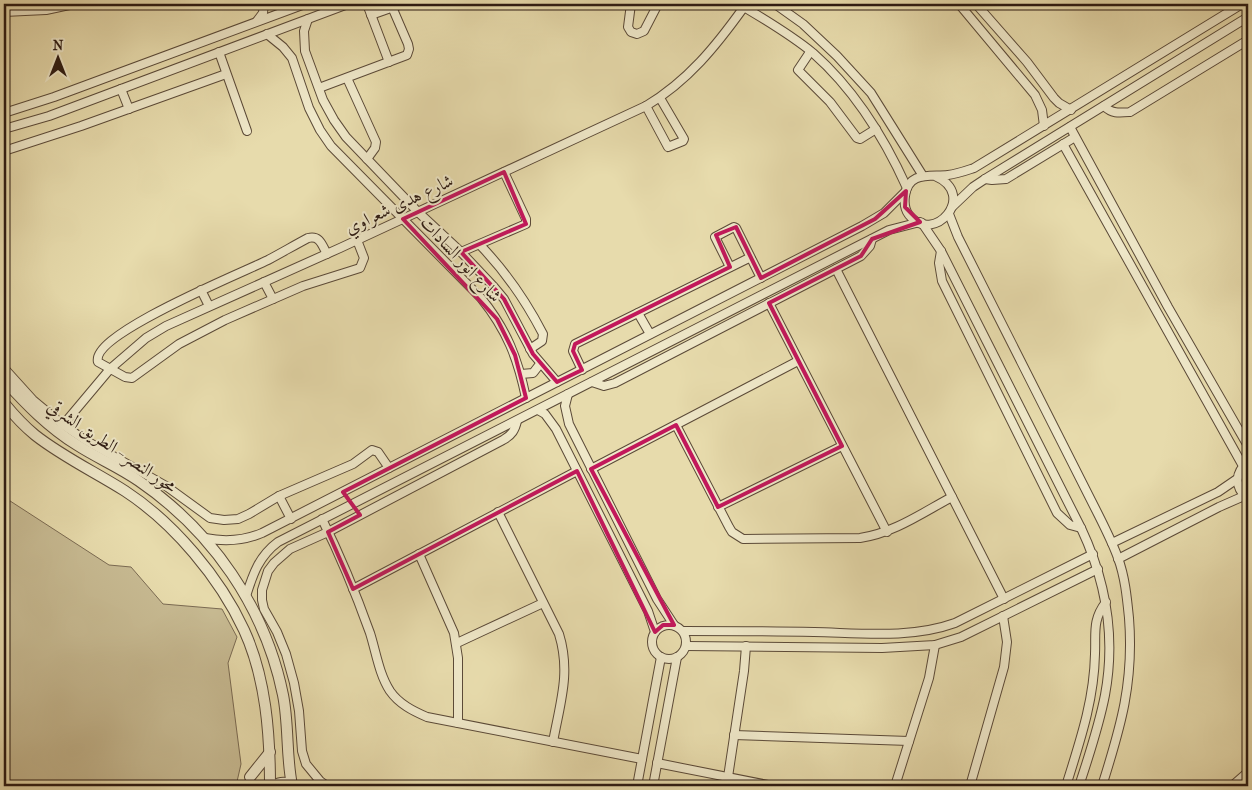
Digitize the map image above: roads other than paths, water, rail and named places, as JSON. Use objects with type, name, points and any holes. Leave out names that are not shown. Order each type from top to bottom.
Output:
[{"type":"street","points":[[4,12],[46,10],[74,4]]},
{"type":"street","points":[[257,21],[263,13],[264,4]]},
{"type":"street","points":[[4,113],[54,97],[304,4]]},
{"type":"street","points":[[4,129],[49,116],[348,4]]},
{"type":"street","points":[[367,4],[389,62]]},
{"type":"street","points":[[371,15],[402,4]]},
{"type":"street","points":[[631,4],[628,27],[631,32],[636,34],[644,31],[658,4]]},
{"type":"street","points":[[959,4],[1035,95],[1042,110],[1044,126]]},
{"type":"street","points":[[976,4],[1027,62],[1054,98],[1070,110]]},
{"type":"street","points":[[742,5],[782,30],[810,52],[866,112],[890,153],[906,189],[905,207],[909,214],[921,223],[941,251],[1093,554],[1106,602],[1109,672],[1097,729],[1079,786]]},
{"type":"street","name":"شارع هدى شعراوي","points":[[63,425],[110,369],[146,338],[166,326],[403,219],[660,98],[681,82],[718,43],[742,5]]},
{"type":"street","points":[[779,5],[838,56],[871,94],[923,176]]},
{"type":"street","points":[[204,538],[219,541],[249,539],[271,529],[761,278],[875,219],[892,206],[911,182],[923,176],[960,173],[974,168],[1238,5]]},
{"type":"street","points":[[319,88],[404,57],[409,49],[392,7]]},
{"type":"street","points":[[246,596],[258,563],[268,549],[278,542],[889,230],[921,223],[934,224],[940,222],[973,187],[985,179],[1248,17]]},
{"type":"street","name":"شارع انور السادات","points":[[308,19],[304,31],[304,44],[319,88],[334,120],[346,137],[418,212],[461,252],[504,299],[530,349],[540,364],[557,382]]},
{"type":"street","name":"شارع انور السادات","points":[[267,34],[283,47],[292,58],[309,108],[320,130],[337,153],[489,308],[510,342],[521,374],[526,398]]},
{"type":"street","points":[[1104,106],[1110,112],[1130,112],[1248,40]]},
{"type":"street","points":[[219,52],[247,131]]},
{"type":"street","points":[[810,52],[798,70],[830,102],[857,138],[860,139],[876,129]]},
{"type":"street","points":[[4,150],[129,109],[226,74]]},
{"type":"street","points":[[347,78],[376,142],[367,159]]},
{"type":"street","points":[[121,89],[129,109]]},
{"type":"street","points":[[646,106],[668,147],[683,141],[684,139],[660,98]]},
{"type":"street","points":[[320,130],[334,120]]},
{"type":"street","points":[[1070,127],[1168,307],[1248,446]]},
{"type":"street","points":[[985,179],[1006,179],[1075,137]]},
{"type":"street","points":[[1063,144],[1246,464],[1237,479],[1218,492],[1112,543]]},
{"type":"street","points":[[461,252],[526,224],[526,219],[504,172]]},
{"type":"street","points":[[935,176],[942,179],[952,191],[951,210],[960,242],[1112,543],[1125,584],[1130,642],[1130,676],[1120,731],[1102,786]]},
{"type":"street","points":[[730,267],[715,237],[736,227],[761,278]]},
{"type":"street","points":[[327,254],[319,239],[315,237],[308,238],[267,260],[154,313],[110,343],[99,353],[97,359],[101,364],[125,377],[136,376],[179,344],[225,320],[303,286],[360,268],[364,258],[357,240]]},
{"type":"street","points":[[592,382],[604,386],[615,383],[861,256],[870,246],[872,239]]},
{"type":"street","points":[[480,244],[514,284],[543,334],[542,341],[530,349]]},
{"type":"street","points":[[941,251],[939,263],[942,281],[1057,513],[1070,525],[1081,528]]},
{"type":"street","points":[[582,370],[573,351],[575,344],[751,258]]},
{"type":"street","points":[[836,269],[1004,599]]},
{"type":"street","points":[[264,282],[273,299]]},
{"type":"street","points":[[201,290],[209,306]]},
{"type":"street","points":[[769,303],[887,532]]},
{"type":"street","points":[[638,313],[650,334]]},
{"type":"street","points":[[592,468],[798,361]]},
{"type":"street","points":[[521,374],[533,373],[540,364]]},
{"type":"street","points":[[4,368],[33,400],[63,425],[142,477],[166,486],[210,518],[238,519],[279,496],[348,467],[372,450],[378,452],[389,468]]},
{"type":"street","name":"محور النصر - الطريق الشرقي","points":[[4,380],[38,416],[63,436],[142,477],[204,538],[224,561],[246,596],[261,626],[278,674],[286,718],[288,763],[293,786]]},
{"type":"street","points":[[568,394],[565,406],[569,424],[661,606],[674,625],[683,631],[925,632],[955,623],[1093,554]]},
{"type":"street","name":"محور النصر - الطريق الشرقي","points":[[4,403],[34,434],[68,458],[126,492],[147,507],[178,536],[218,585],[244,630],[260,682],[265,706],[272,786]]},
{"type":"street","points":[[538,410],[551,421],[577,470],[648,611],[655,632]]},
{"type":"street","points":[[327,786],[306,764],[302,751],[300,711],[294,683],[277,632],[264,610],[262,590],[268,571],[281,556],[290,550],[328,532],[510,436],[515,429],[517,420]]},
{"type":"street","points":[[676,425],[732,532],[748,540],[860,538],[887,532],[952,497]]},
{"type":"street","points":[[718,507],[842,446]]},
{"type":"street","points":[[353,589],[577,470]]},
{"type":"street","points":[[1118,559],[1219,507],[1246,497],[1240,490],[1237,479]]},
{"type":"street","points":[[343,492],[351,504]]},
{"type":"street","points":[[279,496],[291,518]]},
{"type":"street","points":[[498,512],[558,634],[565,660],[566,674],[553,742]]},
{"type":"street","points":[[322,519],[353,589],[383,676],[397,700],[411,710],[427,717],[642,759]]},
{"type":"street","points":[[271,529],[274,539],[278,542]]},
{"type":"street","points":[[418,554],[451,623],[457,643],[458,723]]},
{"type":"street","points":[[686,646],[882,648],[935,645],[961,637],[1098,569]]},
{"type":"street","points":[[457,643],[543,602]]},
{"type":"street","points":[[1066,786],[1090,708],[1095,673],[1096,619],[1106,602]]},
{"type":"street","points":[[970,786],[1004,667],[1007,642],[1003,616]]},
{"type":"street","points":[[674,625],[663,625],[655,632],[652,638],[654,648],[661,657],[672,659],[681,654],[687,641],[683,631]]},
{"type":"street","points":[[894,786],[930,672],[935,645]]},
{"type":"street","points":[[728,777],[746,646]]},
{"type":"street","points":[[637,786],[661,657]]},
{"type":"street","points":[[653,786],[677,657]]},
{"type":"street","points":[[734,735],[909,742]]},
{"type":"street","points":[[250,777],[270,752]]},
{"type":"street","points":[[657,763],[773,786]]},
{"type":"street","points":[[1232,786],[1248,772]]},
{"type":"street","points":[[272,786],[281,783],[293,786]]}]
